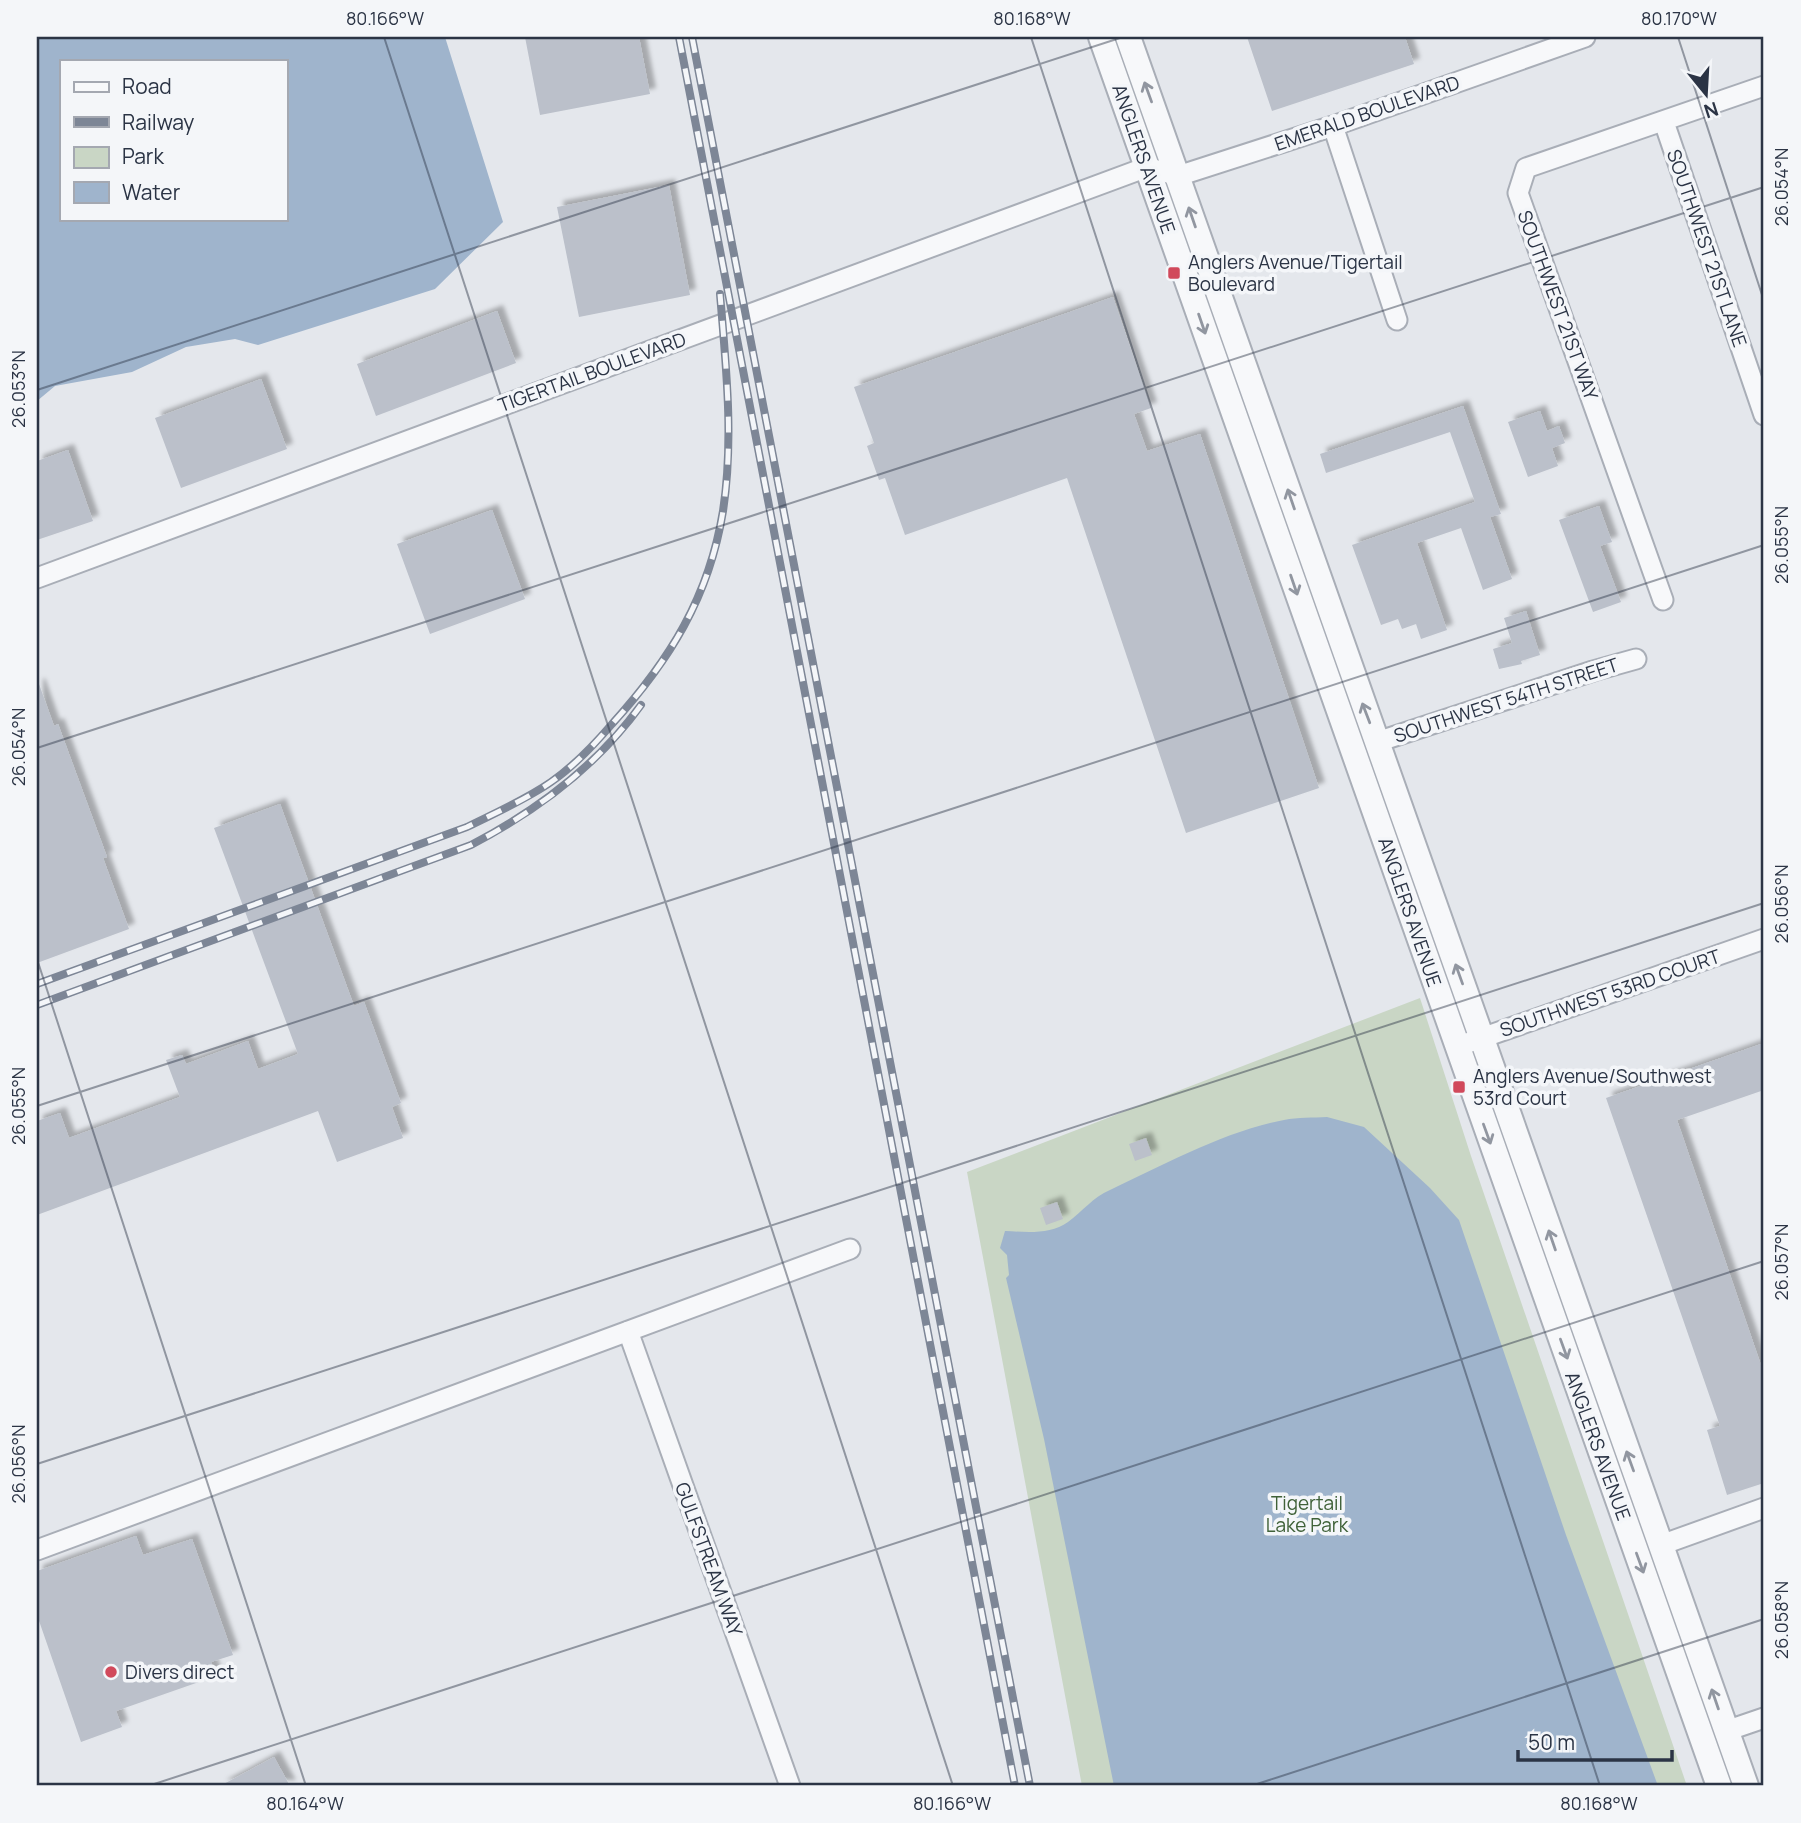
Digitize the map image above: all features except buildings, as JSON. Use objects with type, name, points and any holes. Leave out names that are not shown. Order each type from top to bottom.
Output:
[{"type":"street","name":"ANGLERS AVENUE","points":[[1101,37],[1719,1786]]},
{"type":"street","name":"ANGLERS AVENUE","points":[[1128,37],[1746,1786]]},
{"type":"street","name":"EMERALD BOULEVARD","points":[[1178,176],[1333,126],[1585,37]]},
{"type":"street","name":"SOUTHWEST 21ST WAY","points":[[1663,600],[1518,193],[1526,168],[1764,86]]},
{"type":"street","name":"SOUTHWEST 21ST LANE","points":[[1664,122],[1764,415]]},
{"type":"street","points":[[1333,126],[1396,320]]},
{"type":"street","points":[[1147,167],[1178,176]]},
{"type":"street","name":"TIGERTAIL BOULEVARD","points":[[37,578],[1147,167]]},
{"type":"street","name":"SOUTHWEST 54TH STREET","points":[[1377,742],[1636,659]]},
{"type":"street","name":"SOUTHWEST 53RD COURT","points":[[1457,1047],[1764,939]]},
{"type":"street","points":[[37,1550],[850,1249]]},
{"type":"street","name":"GULFSTREAM WAY","points":[[628,1331],[790,1786]]},
{"type":"street","points":[[1661,1545],[1764,1508]]},
{"type":"street","points":[[1726,1731],[1764,1718]]},
{"type":"green space","name":"Tigertail Lake Park","points":[[1420,998],[1471,1156],[1687,1786],[1082,1786],[967,1172]]},
{"type":"water","points":[[37,37],[445,37],[503,222],[435,289],[258,345],[235,339],[186,347],[132,372],[55,386],[37,401]]},
{"type":"water","name":"Tigertail Lake Park","points":[[1327,1117],[1364,1127],[1430,1188],[1459,1220],[1566,1535],[1658,1786],[1114,1786],[1044,1439],[1006,1278],[1009,1275],[1007,1255],[1000,1248],[1005,1231],[1038,1232],[1054,1229],[1073,1218],[1104,1193],[1239,1132],[1289,1119]]},
{"type":"railway","points":[[679,37],[1015,1786]]},
{"type":"railway","points":[[692,37],[1030,1786]]},
{"type":"railway","points":[[37,984],[467,827],[541,789],[591,747],[633,700],[669,651],[697,599],[717,542],[728,457],[720,294]]},
{"type":"railway","points":[[37,1005],[471,845],[520,817],[565,785],[605,748],[641,705]]},
{"type":"place","name":"Anglers Avenue/Tigertail Boulevard","points":[[1174,273]]},
{"type":"place","name":"Anglers Avenue/Southwest 53rd Court","points":[[1459,1087]]},
{"type":"place","name":"Divers direct","points":[[111,1672]]}]
